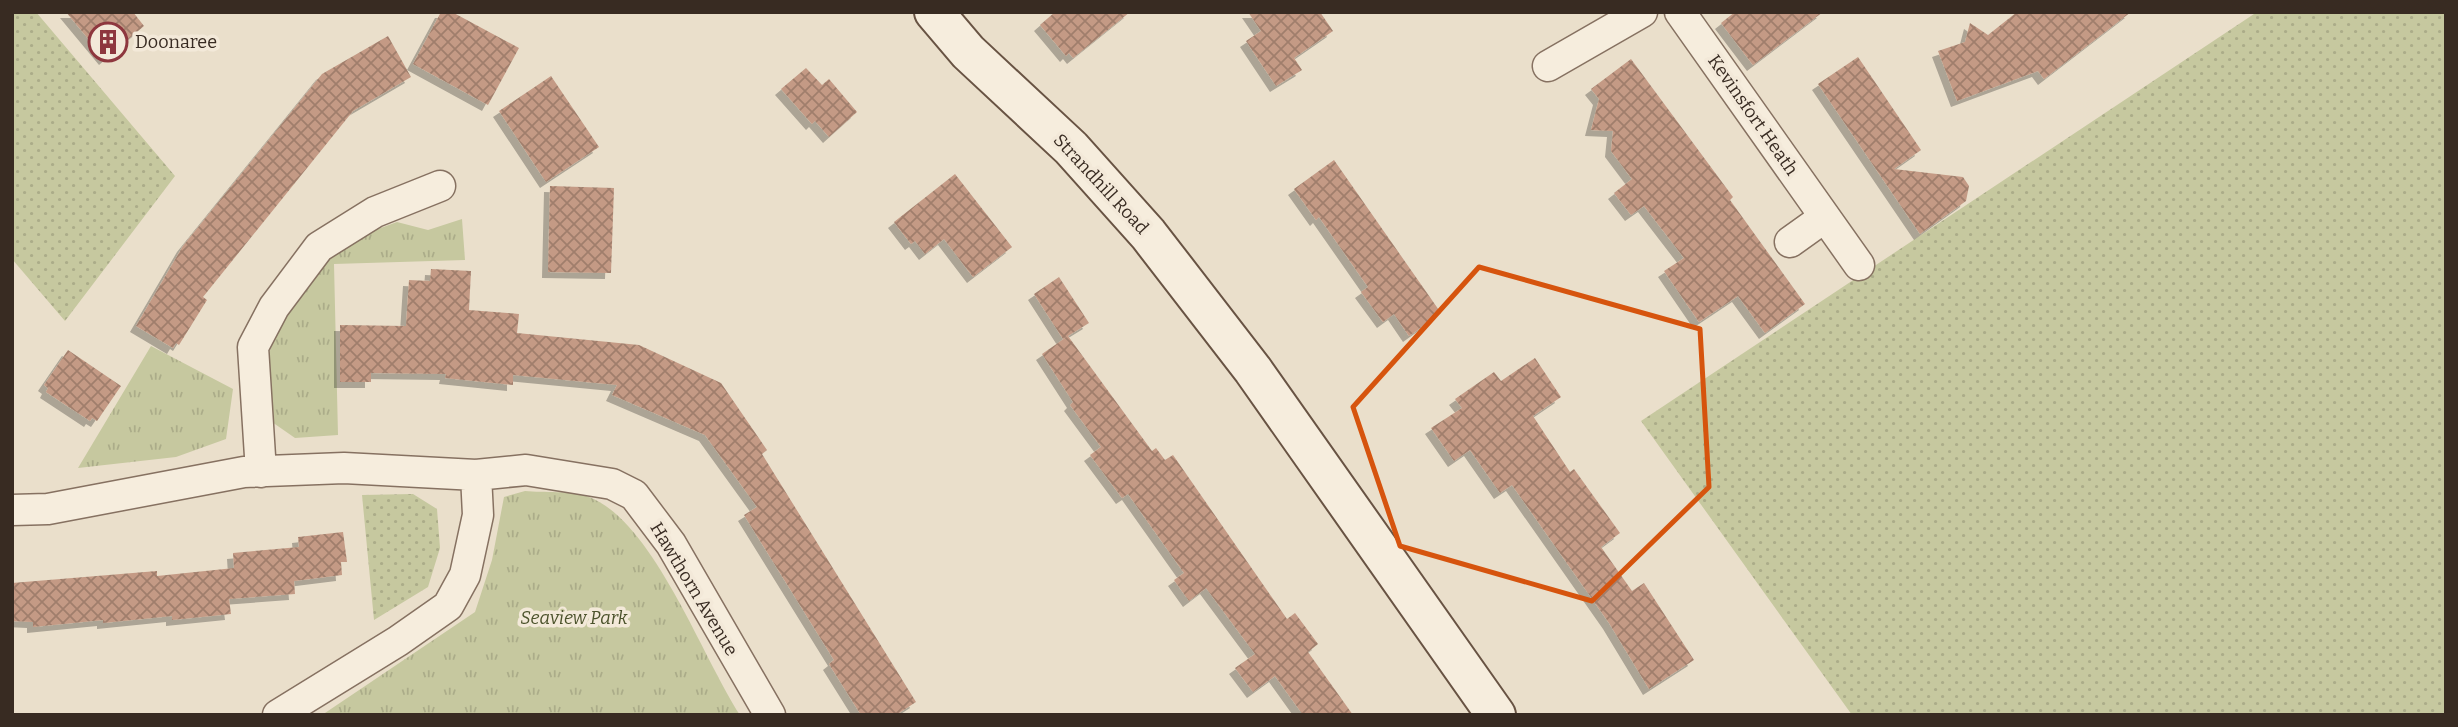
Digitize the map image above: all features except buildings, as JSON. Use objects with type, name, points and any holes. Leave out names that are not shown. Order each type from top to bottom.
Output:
[{"type":"main road","name":"Strandhill Road","points":[[934,12],[968,52],[1071,148],[1148,234],[1253,370],[1496,715]]},
{"type":"street","points":[[1548,66],[1642,12]]},
{"type":"street","name":"Kevinsfort Heath","points":[[1680,12],[1859,265]]},
{"type":"street","points":[[261,472],[253,347],[274,307],[319,247],[375,212],[440,186]]},
{"type":"street","points":[[1790,242],[1825,217]]},
{"type":"street","points":[[12,510],[48,509],[261,472],[344,468],[476,475],[478,515],[465,575],[449,606],[398,641],[278,715]]},
{"type":"street","name":"Hawthorn Avenue","points":[[476,475],[526,470],[612,484],[634,495],[671,544],[770,715]]},
{"type":"highlighted area","points":[[1479,267],[1700,329],[1709,487],[1592,601],[1400,546],[1353,407]]},
{"type":"green space","points":[[12,12],[36,12],[175,176],[65,321],[12,259]]},
{"type":"green space","points":[[2257,12],[2446,12],[2446,715],[1852,715],[1641,421]]},
{"type":"green space","points":[[462,219],[465,260],[334,264],[338,435],[295,438],[272,422],[269,353],[285,313],[325,260],[367,233],[397,222],[428,230]]},
{"type":"green space","points":[[151,346],[233,389],[226,439],[176,457],[78,468]]},
{"type":"green space","name":"Seaview Park","points":[[525,491],[589,497],[612,511],[634,533],[674,593],[740,715],[322,715],[475,612],[492,560],[504,497]]},
{"type":"green space","points":[[413,494],[437,509],[440,548],[428,587],[374,620],[362,495]]},
{"type":"place","name":"Doonaree","points":[[108,42]]}]
